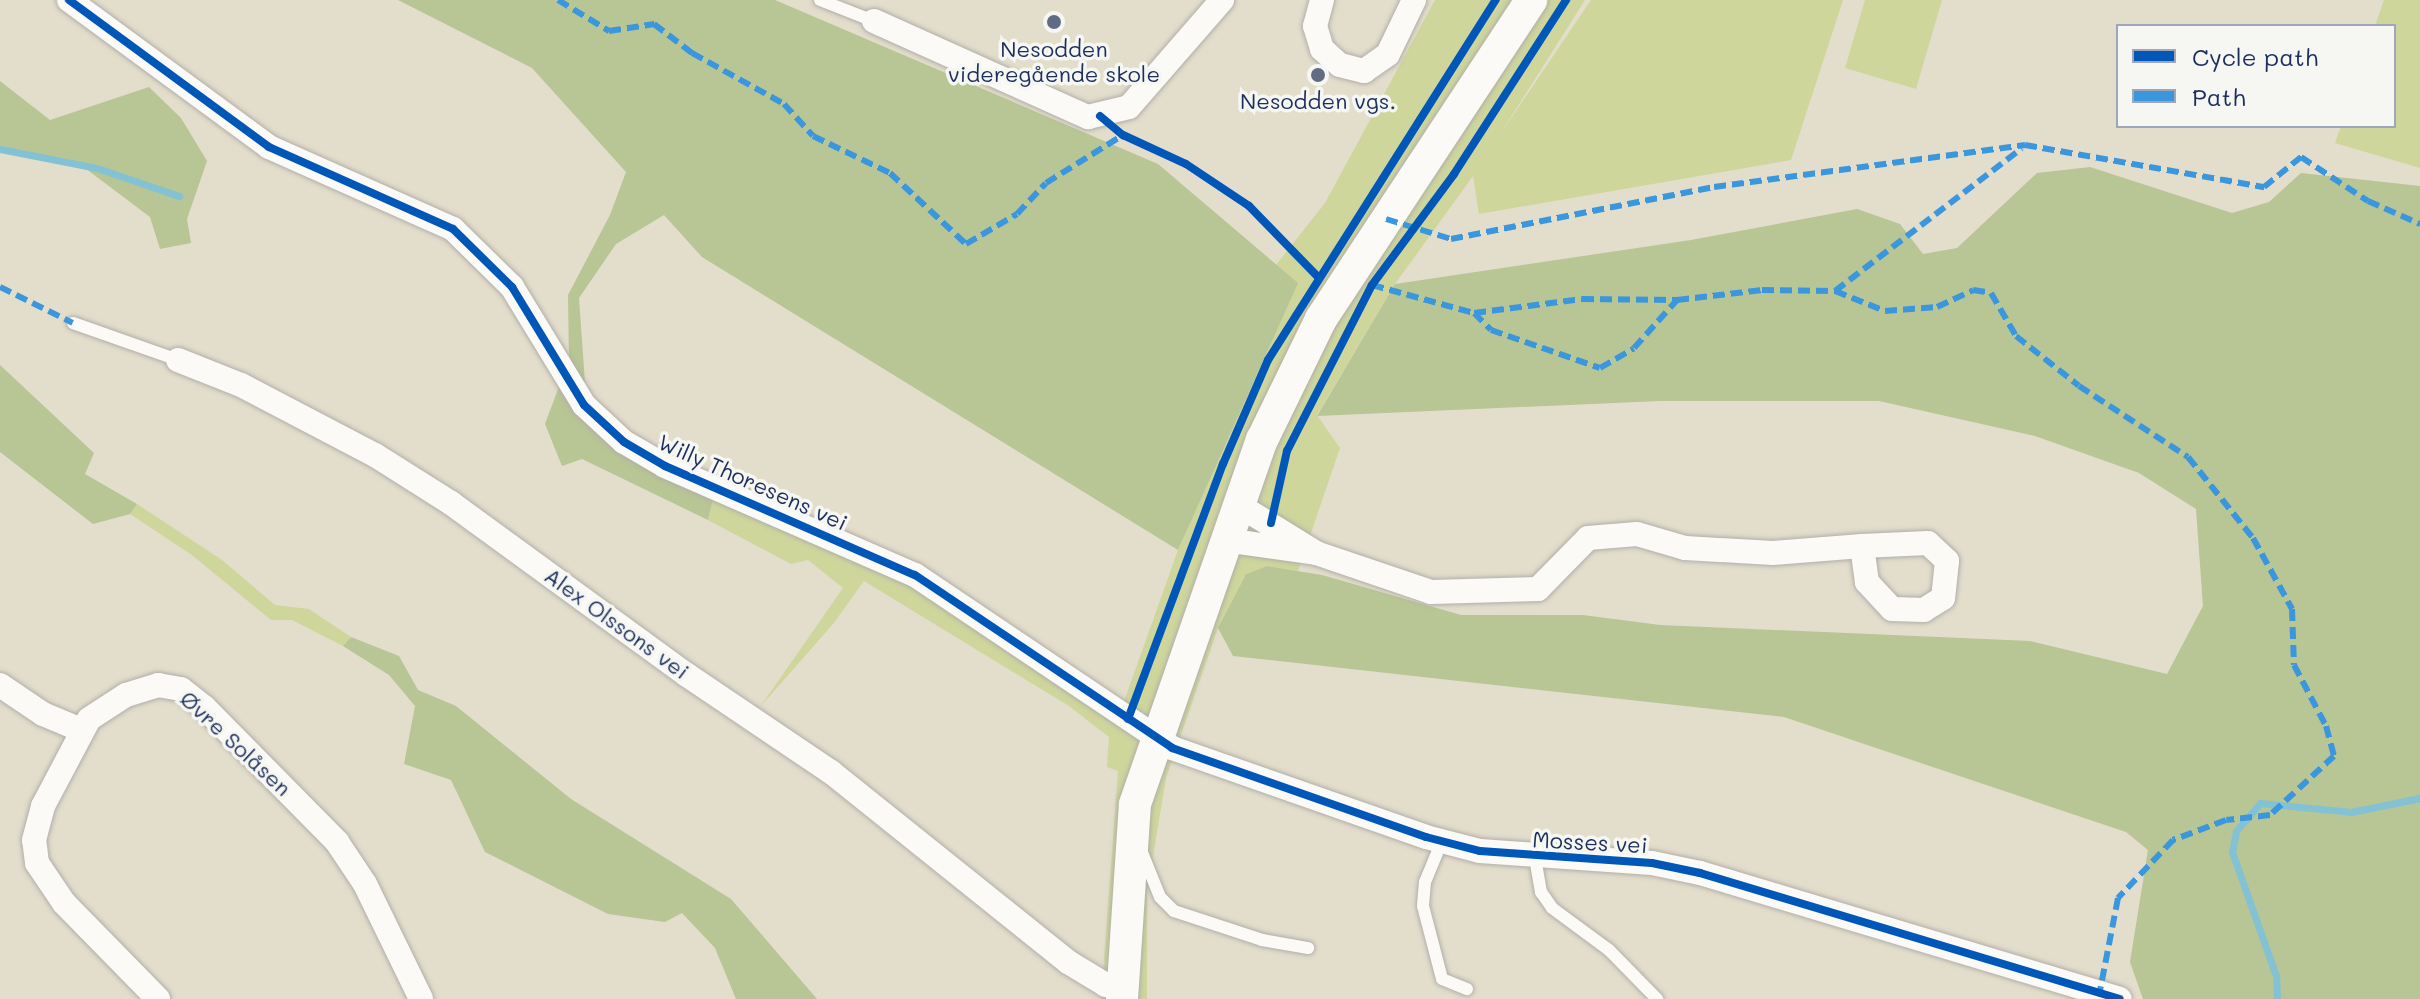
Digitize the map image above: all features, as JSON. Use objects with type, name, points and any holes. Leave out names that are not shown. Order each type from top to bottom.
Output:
[{"type":"main road","points":[[1122,993],[1130,839],[1156,737],[1237,504],[1290,377],[1321,319],[1531,0]]},
{"type":"street","name":"Willy Thoresens vei","points":[[69,0],[269,147],[453,229],[512,287],[584,405],[624,442],[665,466],[915,575],[1156,737]]},
{"type":"street","points":[[874,21],[1051,102],[1100,116],[1129,107],[1222,0]]},
{"type":"street","points":[[1322,0],[1315,26],[1322,49],[1340,65],[1364,71],[1388,54],[1414,0]]},
{"type":"street","name":"Alex Olssons vei","points":[[178,360],[241,385],[438,494],[831,772],[1068,962],[1122,993]]},
{"type":"street","points":[[1237,504],[1316,553]]},
{"type":"street","points":[[1225,540],[1316,553],[1431,592],[1538,589],[1588,538],[1637,534],[1685,548],[1773,553],[1862,546]]},
{"type":"street","points":[[0,685],[43,714],[81,730]]},
{"type":"street","name":"Øvre Solåsen","points":[[158,999],[64,903],[37,863],[38,818],[81,730],[97,712],[126,695],[158,685],[181,689],[302,804],[337,842],[365,884],[421,999]]},
{"type":"street","name":"Mosses vei","points":[[1156,737],[1172,748],[1442,841],[1535,858],[1652,863],[1700,873],[2058,988],[2119,999]]},
{"type":"lane","points":[[820,0],[874,21]]},
{"type":"lane","name":"Alex Olssons vei","points":[[73,323],[178,360]]},
{"type":"lane","points":[[1130,839],[1144,854],[1165,905],[1174,911],[1235,933],[1308,948]]},
{"type":"lane","points":[[1442,841],[1425,882],[1423,906],[1442,979],[1467,989]]},
{"type":"lane","points":[[1535,858],[1541,892],[1552,908],[1609,950],[1657,999]]},
{"type":"green space","points":[[398,0],[775,0],[1158,164],[1298,283],[1178,550],[702,257],[664,215],[616,244],[579,298],[585,383],[629,455],[714,495],[708,520],[582,459],[562,466],[545,424],[569,360],[568,295],[610,215],[626,172],[532,68]]},
{"type":"green space","points":[[1435,0],[1585,0],[1499,136],[1591,0],[1843,0],[1791,160],[1479,214],[1473,176],[1395,284],[1317,415],[1340,448],[1298,571],[1267,566],[1246,574],[1218,628],[1166,778],[1147,893],[1147,999],[1101,999],[1118,771],[1107,767],[1109,737],[1069,706],[864,581],[833,624],[760,707],[843,588],[808,560],[791,564],[708,520],[714,495],[919,586],[1117,721],[1178,550],[1297,283],[1276,265],[1325,203]]},
{"type":"green space","points":[[1865,0],[1942,0],[1916,89],[1845,68]]},
{"type":"green space","points":[[2384,0],[2420,0],[2420,168],[2335,143],[2340,128],[2396,128],[2396,24],[2376,24]]},
{"type":"green space","points":[[0,81],[50,120],[149,87],[181,118],[207,161],[187,219],[191,243],[160,249],[150,217],[77,162],[0,148]]},
{"type":"green space","points":[[2090,167],[2232,213],[2269,202],[2301,173],[2420,186],[2420,999],[2143,999],[2130,962],[2148,850],[2126,832],[1784,717],[1233,656],[1218,628],[1246,574],[1267,566],[1322,575],[1461,615],[1583,615],[1660,625],[2030,641],[2167,674],[2203,606],[2196,509],[2139,473],[2035,436],[1879,401],[1659,401],[1317,416],[1395,284],[1691,240],[1857,209],[1900,224],[1923,254],[1957,248],[2037,173]]},
{"type":"green space","points":[[0,365],[94,453],[85,474],[137,504],[130,514],[93,524],[0,452]]},
{"type":"green space","points":[[137,504],[222,560],[275,605],[309,609],[351,637],[343,646],[292,620],[271,620],[192,555],[130,514]]},
{"type":"green space","points":[[351,637],[399,656],[418,690],[456,706],[571,799],[731,899],[817,999],[736,999],[715,948],[682,913],[665,922],[608,914],[485,852],[451,780],[404,764],[415,706],[389,675],[343,646]]},
{"type":"waterway","points":[[0,149],[97,168],[179,196]]},
{"type":"waterway","points":[[2277,999],[2276,976],[2232,852],[2236,831],[2260,803],[2351,812],[2420,798]]},
{"type":"marked path","points":[[558,0],[609,31],[654,24],[692,53],[784,104],[813,136],[890,173],[966,244],[1017,214],[1046,183],[1123,135]]},
{"type":"marked path","points":[[1386,219],[1451,239],[1714,187],[2025,145],[2264,187],[2301,157],[2368,201],[2420,224]]},
{"type":"marked path","points":[[1835,291],[2022,148]]},
{"type":"marked path","points":[[1372,285],[1474,313],[1582,299],[1677,300],[1762,290],[1835,291],[1885,311],[1937,307],[1973,290],[1991,293],[2016,336],[2079,386],[2188,457],[2253,538],[2292,609],[2294,665],[2326,726],[2334,756],[2270,815],[2226,820],[2173,840],[2118,898],[2100,991]]},
{"type":"marked path","points":[[0,287],[73,323]]},
{"type":"marked path","points":[[1474,313],[1491,330],[1600,368],[1634,348],[1677,300]]},
{"type":"cycle path","points":[[69,0],[269,147],[453,229],[512,287],[584,405],[624,442],[665,466],[915,575],[1172,748],[1426,837],[1480,851],[1652,863],[1700,873],[2119,999]]},
{"type":"cycle path","points":[[1128,719],[1223,464],[1268,360],[1496,0]]},
{"type":"cycle path","points":[[1271,523],[1287,451],[1372,285],[1454,174],[1566,0]]},
{"type":"cycle path","points":[[1100,116],[1123,135],[1186,164],[1249,206],[1317,276]]},
{"type":"place","name":"Nesodden videregående skole","points":[[1054,22]]},
{"type":"place","name":"Nesodden vgs.","points":[[1318,75]]}]
